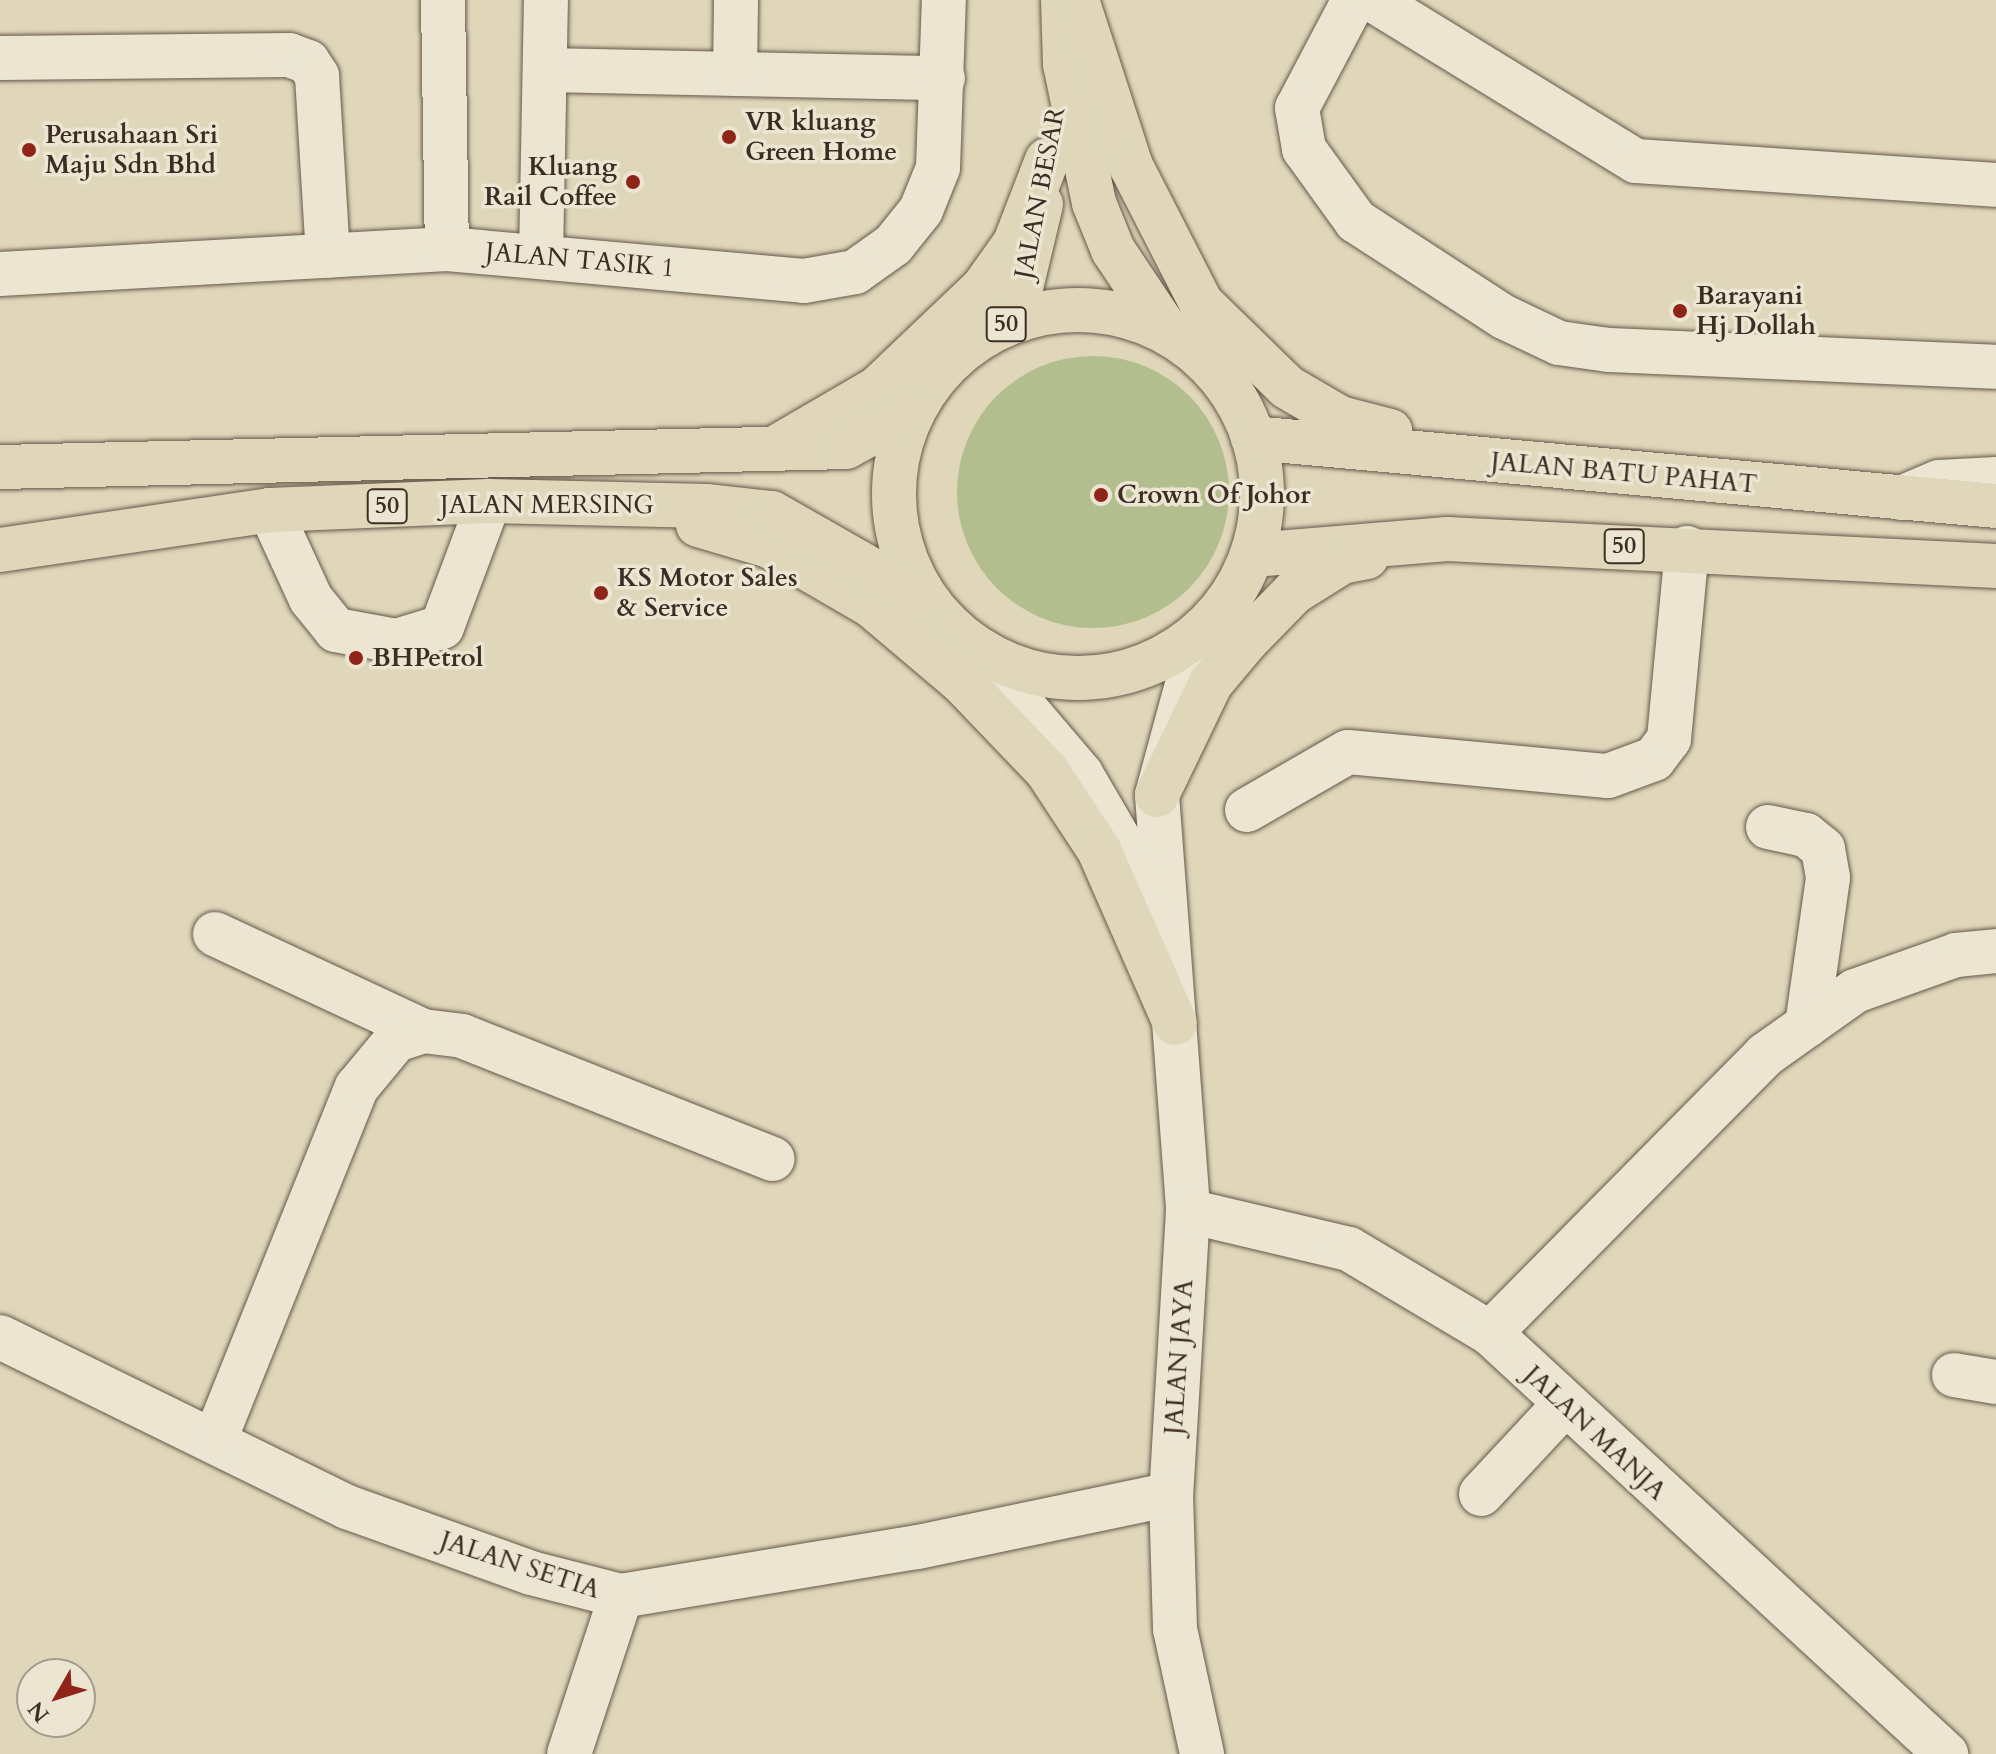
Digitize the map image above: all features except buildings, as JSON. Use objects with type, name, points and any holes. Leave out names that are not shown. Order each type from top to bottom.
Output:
[{"type":"main road","name":"JALAN BESAR","points":[[1063,0],[1065,64],[1094,203],[1113,250],[1169,334]]},
{"type":"main road","points":[[1077,0],[1131,166],[1166,244],[1201,303],[1242,347],[1287,387],[1340,418],[1501,462]]},
{"type":"main road","name":"JALAN BESAR","points":[[1013,321],[1065,64]]},
{"type":"main road","points":[[775,448],[878,388],[983,288],[1015,243],[1047,160]]},
{"type":"main road","name":"50","points":[[5,456],[846,447],[912,411],[972,342],[1013,321],[1066,309],[1119,314],[1169,334],[1225,385],[1253,438],[1263,496],[1253,555],[1232,598],[1201,633],[1149,666],[1090,680],[1028,673],[973,647],[928,603],[904,558],[893,509],[896,459],[912,411]]},
{"type":"main road","name":"JALAN BATU PAHAT","points":[[1253,438],[1996,506]]},
{"type":"main road","name":"JALAN MERSING","points":[[0,550],[270,510],[489,501],[772,513],[928,603]]},
{"type":"main road","points":[[629,505],[769,546],[872,606],[962,682],[1047,771],[1099,850],[1175,1023]]},
{"type":"main road","points":[[1157,795],[1211,683],[1294,592],[1342,562],[1447,539]]},
{"type":"main road","name":"50","points":[[1253,555],[1447,539],[1687,548],[1996,566]]},
{"type":"street","points":[[443,0],[447,249]]},
{"type":"street","points":[[541,257],[546,0]]},
{"type":"street","points":[[735,74],[736,0]]},
{"type":"street","name":"JALAN TASIK 1","points":[[0,274],[447,249],[804,281],[855,272],[893,245],[921,210],[938,168],[944,0]]},
{"type":"street","points":[[1354,0],[1297,108],[1304,149],[1356,221],[1504,317],[1559,343],[1609,350],[1996,367]]},
{"type":"street","points":[[1373,0],[1636,161],[1996,185]]},
{"type":"street","points":[[0,58],[289,55],[308,62],[317,76],[328,256]]},
{"type":"street","points":[[545,70],[943,78]]},
{"type":"street","points":[[1901,498],[1939,482],[1996,479]]},
{"type":"street","points":[[270,510],[311,599],[336,630],[396,641],[442,627],[489,501]]},
{"type":"street","points":[[1247,810],[1348,752],[1608,776],[1654,759],[1669,739],[1687,548]]},
{"type":"street","name":"JALAN JAYA","points":[[1201,633],[1157,795],[1166,959],[1175,1023],[1188,1211],[1171,1494],[1175,1629],[1202,1754]]},
{"type":"street","name":"JALAN JAYA","points":[[973,647],[1081,774],[1130,858],[1166,959]]},
{"type":"street","points":[[1768,827],[1806,835],[1823,849],[1828,878],[1807,1026]]},
{"type":"street","points":[[215,934],[423,1031],[462,1036],[772,1159]]},
{"type":"street","points":[[1490,1333],[1765,1055],[1855,991],[1956,955],[1996,951]]},
{"type":"street","points":[[216,1437],[357,1087],[396,1040],[423,1031]]},
{"type":"street","name":"JALAN MANJA","points":[[1188,1211],[1349,1249],[1490,1333],[1564,1405],[1946,1754]]},
{"type":"street","name":"JALAN SETIA","points":[[0,1337],[216,1437],[347,1507],[531,1573],[621,1596],[918,1547],[1171,1494]]},
{"type":"street","points":[[1954,1375],[1996,1382]]},
{"type":"street","points":[[1481,1494],[1564,1405]]},
{"type":"street","points":[[569,1754],[621,1596]]},
{"type":"green space","points":[[1093,356],[1145,366],[1169,379],[1189,396],[1206,416],[1219,440],[1229,492],[1219,544],[1206,568],[1189,588],[1169,605],[1145,618],[1093,628],[1041,618],[1017,605],[997,588],[980,568],[967,544],[957,492],[967,440],[980,416],[997,396],[1017,379],[1041,366]]},
{"type":"place","name":"VR kluang Green Home","points":[[729,137]]},
{"type":"place","name":"Perusahaan Sri Maju Sdn Bhd","points":[[29,150]]},
{"type":"place","name":"Kluang Rail Coffee","points":[[633,182]]},
{"type":"place","name":"Barayani Hj Dollah","points":[[1680,311]]},
{"type":"place","name":"Crown Of Johor","points":[[1101,495]]},
{"type":"place","name":"KS Motor Sales & Service","points":[[601,593]]},
{"type":"place","name":"BHPetrol","points":[[356,658]]}]
